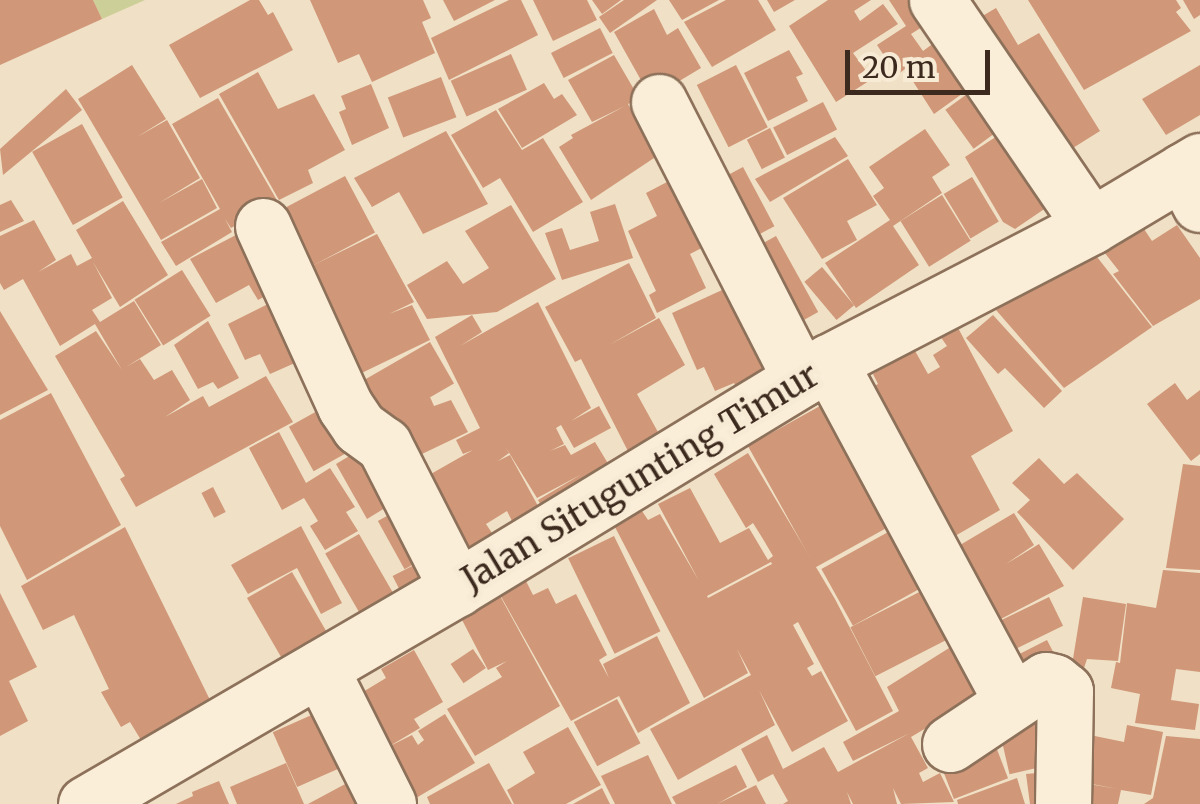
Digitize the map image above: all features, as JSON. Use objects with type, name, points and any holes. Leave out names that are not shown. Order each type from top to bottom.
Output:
[{"type":"street","points":[[937,0],[1091,226]]},
{"type":"street","points":[[659,102],[1012,702]]},
{"type":"street","name":"Jalan Situgunting Timur","points":[[86,804],[457,588],[815,370],[1091,226],[1194,179]]},
{"type":"street","points":[[263,226],[345,406],[359,428],[384,445],[457,588]]},
{"type":"street","points":[[320,668],[388,804]]},
{"type":"street","points":[[950,744],[1046,680],[1065,692],[1063,804]]},
{"type":"green space","points":[[93,0],[145,0],[102,19]]},
{"type":"building","points":[[0,0],[93,0],[102,19],[0,65]]},
{"type":"building","points":[[250,0],[259,0],[268,15],[273,12],[293,50],[200,98],[169,45]]},
{"type":"building","points":[[310,0],[423,0],[431,18],[422,22],[435,53],[372,82],[359,54],[338,63]]},
{"type":"building","points":[[443,0],[495,0],[454,21]]},
{"type":"building","points":[[509,0],[521,0],[538,35],[449,80],[431,38]]},
{"type":"building","points":[[533,0],[587,0],[597,20],[553,41]]},
{"type":"building","points":[[592,0],[621,0],[602,14]]},
{"type":"building","points":[[624,0],[657,0],[610,33],[599,17]]},
{"type":"building","points":[[669,0],[719,0],[682,20]]},
{"type":"building","points":[[726,0],[758,0],[776,30],[712,67],[684,22]]},
{"type":"building","points":[[767,0],[795,0],[774,12]]},
{"type":"building","points":[[828,0],[871,0],[854,11],[860,21],[883,4],[898,24],[853,53],[872,79],[836,102],[789,26]]},
{"type":"building","points":[[889,0],[931,0],[941,15],[911,34],[923,51],[946,34],[980,81],[934,114],[905,69],[897,75],[877,45],[906,26]]},
{"type":"building","points":[[1028,0],[1176,0],[1181,8],[1176,12],[1191,31],[1084,90]]},
{"type":"building","points":[[1183,0],[1200,0],[1200,15],[1194,19]]},
{"type":"building","points":[[996,8],[1018,45],[1039,33],[1100,131],[1049,163],[962,28]]},
{"type":"building","points":[[654,9],[667,35],[678,28],[701,68],[651,98],[614,32]]},
{"type":"building","points":[[600,28],[613,53],[564,78],[551,53]]},
{"type":"building","points":[[789,50],[803,74],[796,77],[808,101],[768,121],[744,73]]},
{"type":"building","points":[[511,54],[527,90],[467,116],[451,81]]},
{"type":"building","points":[[614,55],[639,98],[628,104],[657,156],[591,200],[559,147],[573,138],[571,135],[625,106],[592,122],[568,80]]},
{"type":"building","points":[[132,65],[166,119],[137,137],[167,120],[200,178],[159,203],[202,179],[217,208],[161,240],[78,99]]},
{"type":"building","points":[[736,65],[768,127],[729,147],[697,85]]},
{"type":"building","points":[[1200,65],[1200,115],[1166,135],[1142,99]]},
{"type":"building","points":[[258,72],[278,109],[314,94],[345,150],[308,170],[313,183],[279,200],[219,94]]},
{"type":"building","points":[[441,77],[456,117],[403,138],[388,97]]},
{"type":"building","points":[[544,83],[554,99],[562,94],[577,115],[522,148],[498,109]]},
{"type":"building","points":[[371,84],[389,128],[352,145],[339,112],[346,109],[341,96]]},
{"type":"building","points":[[981,84],[1009,123],[974,149],[945,110]]},
{"type":"building","points":[[66,89],[82,110],[3,175],[0,149]]},
{"type":"building","points":[[218,98],[278,202],[231,228],[225,219],[232,232],[176,266],[161,242],[220,209],[172,124]]},
{"type":"building","points":[[823,102],[837,130],[787,155],[773,127]]},
{"type":"building","points":[[496,110],[522,150],[543,138],[583,202],[533,232],[500,178],[483,188],[451,135]]},
{"type":"building","points":[[1017,123],[1065,195],[1015,229],[1003,222],[965,157]]},
{"type":"building","points":[[82,124],[123,197],[73,225],[32,152]]},
{"type":"building","points":[[770,128],[785,157],[762,169],[747,140]]},
{"type":"building","points":[[925,129],[950,165],[932,177],[942,193],[893,226],[919,265],[856,308],[825,263],[890,220],[873,196],[884,188],[869,167]]},
{"type":"building","points":[[446,131],[488,204],[423,234],[399,192],[372,207],[354,178]]},
{"type":"building","points":[[835,137],[848,156],[770,202],[755,179]]},
{"type":"building","points":[[848,159],[877,205],[847,221],[857,240],[822,259],[783,198]]},
{"type":"building","points":[[743,167],[774,226],[737,246],[706,187]]},
{"type":"building","points":[[690,170],[721,238],[690,254],[706,288],[657,313],[649,295],[656,291],[628,231],[657,216],[646,193]]},
{"type":"building","points":[[345,176],[375,233],[298,273],[268,217]]},
{"type":"building","points":[[972,177],[999,222],[970,239],[944,194]]},
{"type":"building","points":[[942,195],[971,241],[929,267],[900,221]]},
{"type":"building","points":[[11,200],[24,221],[0,232],[0,205]]},
{"type":"building","points":[[123,201],[168,275],[120,307],[93,262],[112,298],[92,310],[100,322],[134,301],[161,345],[126,367],[140,359],[154,380],[172,370],[190,400],[165,417],[203,396],[209,407],[266,376],[293,422],[136,507],[120,479],[125,476],[55,356],[96,331],[122,370],[95,324],[60,346],[23,279],[4,290],[0,283],[0,236],[34,220],[56,260],[38,272],[71,254],[77,266],[92,258],[76,230]]},
{"type":"building","points":[[615,204],[633,258],[562,280],[545,233],[562,228],[570,250],[599,241],[590,212]]},
{"type":"building","points":[[511,205],[556,279],[497,312],[427,319],[407,285],[447,261],[463,284],[489,268],[465,231]]},
{"type":"building","points":[[1134,214],[1152,241],[1177,225],[1200,258],[1200,299],[1153,326],[1113,274],[1119,271],[1093,238]]},
{"type":"building","points":[[257,224],[287,285],[258,300],[249,285],[216,303],[190,259]]},
{"type":"building","points":[[377,234],[414,302],[389,314],[412,305],[430,340],[343,382],[295,274]]},
{"type":"building","points":[[776,236],[818,312],[781,333],[738,257]]},
{"type":"building","points":[[1090,248],[1152,327],[1064,388],[996,310]]},
{"type":"building","points":[[629,263],[656,318],[609,345],[659,318],[685,365],[637,394],[664,443],[632,459],[581,359],[575,362],[545,307]]},
{"type":"building","points":[[822,267],[854,305],[837,320],[804,282]]},
{"type":"building","points":[[182,270],[211,316],[163,345],[135,300]]},
{"type":"building","points":[[746,279],[790,373],[740,396],[734,383],[715,391],[704,367],[697,370],[672,313]]},
{"type":"building","points":[[286,295],[313,355],[270,374],[260,354],[245,360],[228,324]]},
{"type":"building","points":[[538,302],[591,408],[571,421],[599,406],[611,428],[574,448],[561,425],[556,428],[564,444],[550,451],[565,445],[571,455],[595,442],[615,475],[546,514],[538,500],[582,474],[537,498],[505,446],[509,453],[498,461],[510,455],[538,506],[512,521],[507,511],[486,524],[500,545],[457,573],[408,487],[473,450],[463,454],[456,440],[480,428],[435,337],[472,315],[482,332],[460,346]]},
{"type":"building","points":[[0,311],[48,390],[0,415]]},
{"type":"building","points":[[993,315],[1062,391],[1044,408],[1005,368],[998,374],[966,338]]},
{"type":"building","points":[[208,321],[239,378],[218,389],[213,382],[198,389],[174,345]]},
{"type":"building","points":[[957,326],[1013,431],[971,456],[1000,510],[936,547],[906,495],[927,484],[908,445],[903,448],[851,398],[878,384],[873,374],[914,349],[928,374],[940,367],[933,355],[947,346],[940,336]]},
{"type":"building","points":[[430,342],[454,384],[370,432],[346,390]]},
{"type":"building","points":[[1175,383],[1187,400],[1200,390],[1200,454],[1191,461],[1147,404]]},
{"type":"building","points":[[51,393],[121,525],[27,580],[0,526],[0,420]]},
{"type":"building","points":[[838,396],[905,518],[815,568],[748,446]]},
{"type":"building","points":[[430,397],[434,406],[451,400],[468,432],[401,464],[380,424]]},
{"type":"building","points":[[337,400],[362,445],[314,471],[289,427]]},
{"type":"building","points":[[279,432],[306,483],[330,468],[355,507],[346,512],[358,531],[325,550],[310,526],[318,521],[304,498],[282,510],[249,448]]},
{"type":"building","points":[[376,440],[398,500],[367,519],[336,464]]},
{"type":"building","points":[[748,453],[835,599],[893,711],[856,731],[798,622],[793,625],[814,664],[807,668],[812,676],[821,671],[848,721],[792,752],[759,690],[775,725],[678,780],[650,729],[751,675],[737,649],[748,673],[704,698],[615,527],[642,511],[648,520],[660,514],[699,581],[658,504],[690,488],[720,543],[749,528],[768,560],[773,556],[753,523],[746,528],[714,474]],"holes":[[[771,562],[772,564],[708,598]]]},
{"type":"building","points":[[1039,458],[1064,484],[1077,473],[1124,519],[1073,570],[1017,512],[1030,500],[1012,483]]},
{"type":"building","points":[[1183,464],[1200,466],[1200,570],[1166,568]]},
{"type":"building","points":[[213,487],[226,512],[214,518],[201,493]]},
{"type":"building","points":[[405,506],[432,554],[405,569],[378,521]]},
{"type":"building","points":[[1014,513],[1034,545],[1006,564],[1039,544],[1064,586],[978,631],[955,548]]},
{"type":"building","points":[[908,521],[940,578],[853,626],[821,569]]},
{"type":"building","points":[[301,526],[342,603],[321,614],[297,568],[248,594],[231,565]]},
{"type":"building","points":[[125,527],[212,704],[141,740],[130,722],[121,727],[101,692],[109,689],[74,615],[43,630],[21,586]]},
{"type":"building","points":[[359,534],[399,603],[365,623],[325,554]]},
{"type":"building","points":[[614,536],[660,631],[615,654],[568,558]]},
{"type":"building","points":[[422,561],[433,583],[404,598],[393,576]]},
{"type":"building","points":[[1163,570],[1200,573],[1200,672],[1176,669],[1171,700],[1199,704],[1195,730],[1135,723],[1140,694],[1111,688],[1116,662],[1120,663],[1127,603],[1156,608]]},
{"type":"building","points":[[292,572],[330,638],[285,664],[247,598]]},
{"type":"building","points":[[525,579],[533,595],[548,588],[556,604],[576,594],[607,655],[599,660],[609,678],[603,664],[657,636],[690,703],[638,733],[619,696],[571,721],[499,593]]},
{"type":"building","points":[[935,584],[960,633],[875,676],[850,627]]},
{"type":"building","points":[[0,593],[37,667],[9,681],[28,721],[0,736]]},
{"type":"building","points":[[499,594],[560,706],[475,756],[447,709],[502,677],[496,668],[507,661],[488,670],[460,616]]},
{"type":"building","points":[[1049,597],[1063,626],[1003,655],[989,626]]},
{"type":"building","points":[[1083,597],[1126,604],[1118,661],[1087,659],[1084,668],[1072,665]]},
{"type":"building","points":[[973,633],[1000,684],[911,737],[928,768],[919,773],[923,782],[940,773],[954,802],[901,804],[893,788],[897,804],[853,804],[847,792],[851,804],[783,804],[788,801],[773,774],[758,782],[741,749],[767,735],[783,769],[824,747],[838,772],[910,733],[853,761],[843,742],[899,711],[887,687]]},
{"type":"building","points":[[1047,640],[1057,660],[1014,681],[1004,662]]},
{"type":"building","points":[[473,649],[486,668],[463,683],[451,664]]},
{"type":"building","points":[[414,650],[443,702],[414,719],[420,728],[388,747],[412,735],[418,745],[424,740],[418,731],[445,714],[475,763],[406,804],[343,704],[386,678],[381,669]]},
{"type":"building","points":[[617,699],[640,743],[597,766],[574,722]]},
{"type":"building","points":[[334,705],[358,760],[297,787],[273,732]]},
{"type":"building","points":[[1053,718],[1063,762],[1010,774],[999,730]]},
{"type":"building","points":[[1127,725],[1163,732],[1151,795],[1121,790],[1118,804],[1067,804],[1071,781],[1118,789],[1071,780],[1080,733],[1124,742]]},
{"type":"building","points":[[568,727],[601,785],[566,804],[514,804],[507,790],[535,773],[523,752]]},
{"type":"building","points":[[1166,736],[1200,739],[1200,804],[1144,804],[1153,798]]},
{"type":"building","points":[[993,739],[1008,778],[954,799],[939,760]]},
{"type":"building","points":[[648,755],[672,804],[615,804],[601,776]]},
{"type":"building","points":[[286,763],[304,804],[237,804],[230,787]]},
{"type":"building","points":[[489,763],[512,804],[430,804],[427,797]]},
{"type":"building","points":[[736,765],[747,787],[717,804],[676,804],[672,797]]},
{"type":"building","points":[[1058,771],[1060,804],[1030,804],[1026,774]]},
{"type":"building","points":[[362,775],[377,804],[308,804]]},
{"type":"building","points":[[1017,778],[1025,804],[958,804],[957,800]]},
{"type":"building","points":[[219,781],[229,804],[176,804],[193,796],[192,792]]},
{"type":"building","points":[[756,785],[766,804],[717,804]]},
{"type":"building","points":[[602,788],[610,804],[573,804]]}]
